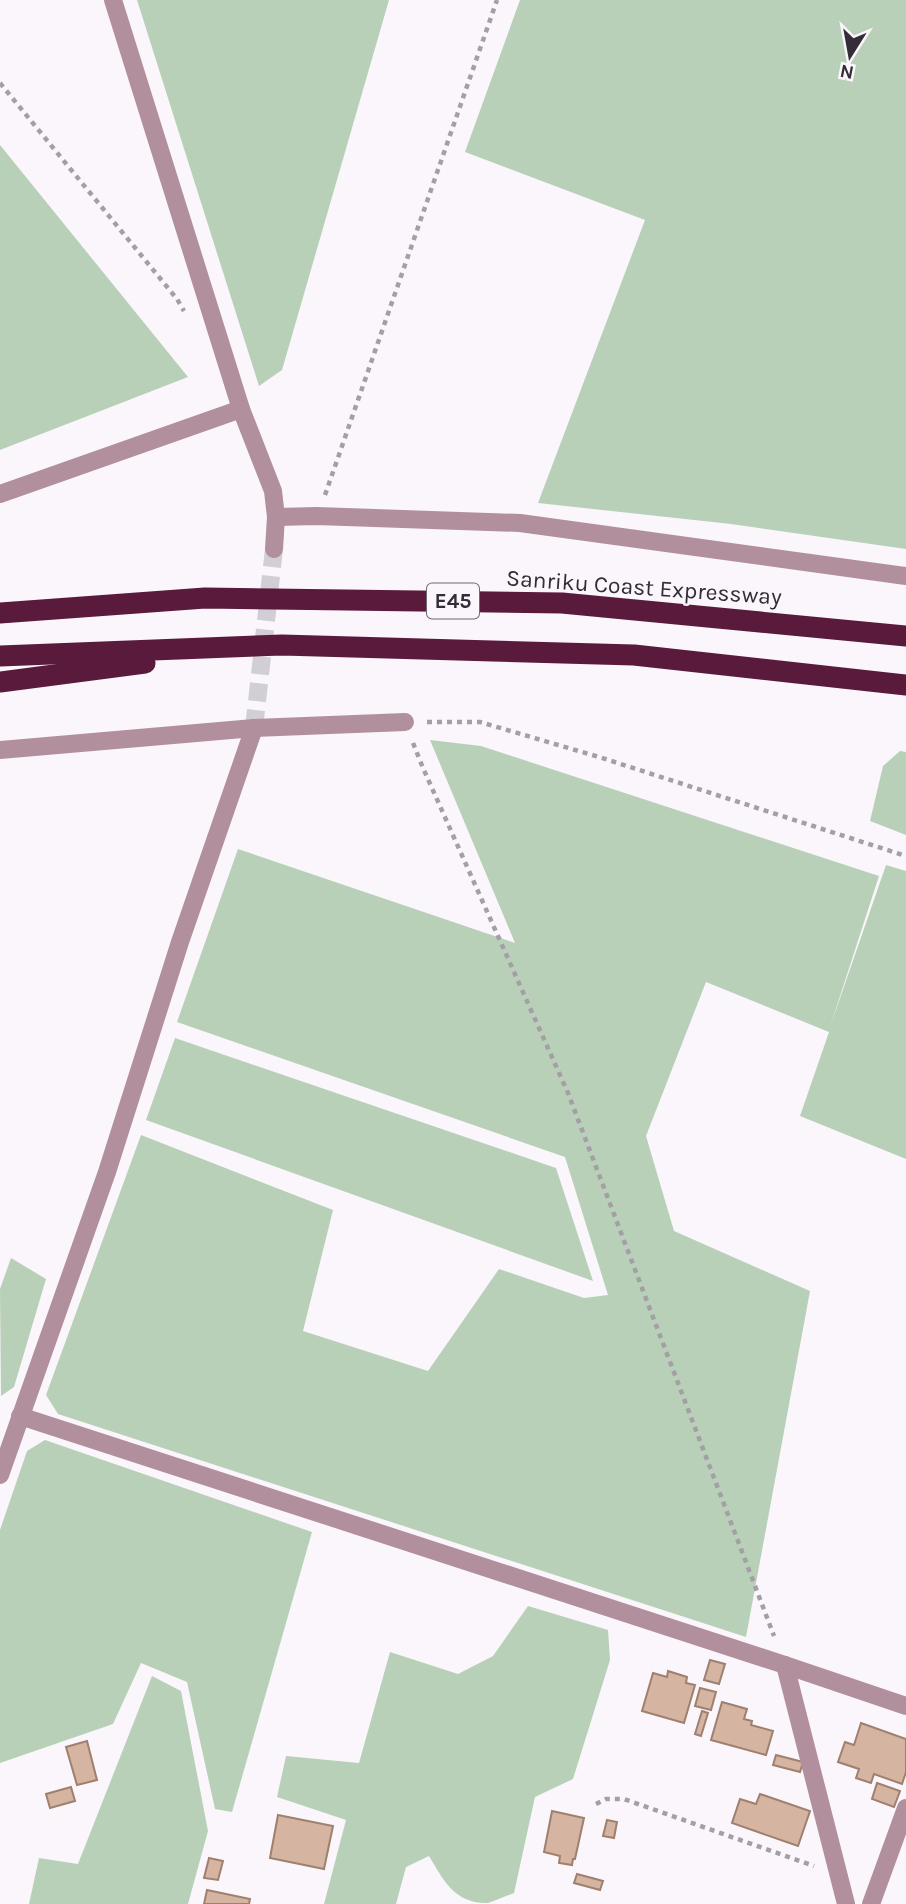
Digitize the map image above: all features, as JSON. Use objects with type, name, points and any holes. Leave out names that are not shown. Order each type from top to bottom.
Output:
[{"type":"highway","name":"Sanriku Coast Expressway","points":[[0,613],[205,598],[562,603],[906,636]]},
{"type":"highway","name":"E45","points":[[0,656],[282,645],[634,655],[906,685]]},
{"type":"highway","points":[[0,682],[282,645]]},
{"type":"street","points":[[113,0],[241,409],[273,491],[274,549]]},
{"type":"street","points":[[0,494],[241,409]]},
{"type":"street","points":[[275,517],[520,523],[906,576]]},
{"type":"street","points":[[0,750],[254,728],[405,722]]},
{"type":"street","points":[[0,1475],[107,1172],[180,942],[254,728]]},
{"type":"street","points":[[20,1416],[906,1706]]},
{"type":"street","points":[[785,1665],[846,1904]]},
{"type":"street","points":[[871,1904],[906,1808]]},
{"type":"path","points":[[317,516],[497,0]]},
{"type":"path","points":[[0,83],[177,299],[190,321]]},
{"type":"path","points":[[785,1665],[568,1093],[405,722],[480,722],[599,757],[906,856]]},
{"type":"path","points":[[596,1804],[606,1799],[624,1799],[838,1874]]},
{"type":"green space","points":[[137,0],[389,0],[282,370],[259,386]]},
{"type":"green space","points":[[520,0],[906,0],[906,549],[731,524],[538,503],[645,220],[465,152]]},
{"type":"green space","points":[[0,145],[188,377],[0,450]]},
{"type":"green space","points":[[430,740],[481,746],[879,876],[830,1027],[886,865],[906,871],[906,1159],[800,1116],[829,1032],[706,982],[646,1136],[674,1231],[810,1291],[746,1637],[58,1414],[46,1395],[141,1135],[333,1210],[303,1331],[428,1371],[499,1269],[584,1298],[608,1295],[565,1157],[177,1022],[238,849],[515,943]]},
{"type":"green space","points":[[900,751],[906,752],[906,835],[870,821],[883,766]]},
{"type":"green space","points":[[175,1038],[556,1168],[593,1281],[146,1120]]},
{"type":"green space","points":[[11,1258],[46,1279],[14,1387],[1,1396],[0,1289]]},
{"type":"green space","points":[[45,1440],[312,1532],[232,1812],[215,1809],[187,1682],[141,1663],[113,1724],[0,1763],[0,1530],[27,1451]]},
{"type":"green space","points":[[528,1606],[608,1630],[610,1660],[573,1779],[535,1797],[514,1893],[488,1903],[466,1899],[451,1889],[429,1856],[406,1867],[396,1904],[324,1904],[346,1820],[277,1797],[286,1756],[359,1763],[390,1652],[458,1674],[493,1656]]},
{"type":"green space","points":[[152,1676],[181,1691],[208,1831],[188,1904],[29,1904],[39,1858],[78,1864]]},
{"type":"building","points":[[710,1660],[725,1664],[719,1684],[704,1680]]},
{"type":"building","points":[[668,1671],[687,1677],[686,1683],[695,1685],[684,1723],[642,1711],[653,1673],[667,1677]]},
{"type":"building","points":[[700,1688],[716,1692],[711,1710],[695,1706]]},
{"type":"building","points":[[722,1702],[747,1709],[744,1719],[752,1721],[751,1725],[773,1731],[766,1755],[711,1740]]},
{"type":"building","points":[[702,1711],[708,1713],[701,1736],[695,1734]]},
{"type":"building","points":[[861,1723],[906,1739],[906,1772],[902,1784],[874,1774],[871,1783],[856,1778],[859,1769],[838,1762],[845,1742],[854,1745]]},
{"type":"building","points":[[87,1741],[97,1780],[77,1785],[66,1747]]},
{"type":"building","points":[[776,1755],[803,1762],[800,1772],[773,1765]]},
{"type":"building","points":[[877,1783],[900,1791],[894,1807],[872,1799]]},
{"type":"building","points":[[71,1787],[75,1801],[50,1808],[46,1794]]},
{"type":"building","points":[[760,1794],[810,1811],[798,1846],[732,1823],[740,1799],[756,1804]]},
{"type":"building","points":[[552,1811],[584,1818],[572,1865],[559,1863],[560,1856],[544,1852]]},
{"type":"building","points":[[278,1815],[333,1826],[324,1869],[270,1858]]},
{"type":"building","points":[[607,1820],[617,1822],[614,1838],[603,1836]]},
{"type":"building","points":[[209,1858],[223,1861],[218,1880],[204,1878]]},
{"type":"building","points":[[577,1874],[603,1881],[600,1890],[574,1883]]},
{"type":"building","points":[[207,1890],[250,1899],[249,1904],[204,1904]]},
{"type":"tunnel","points":[[254,728],[274,549]]}]
